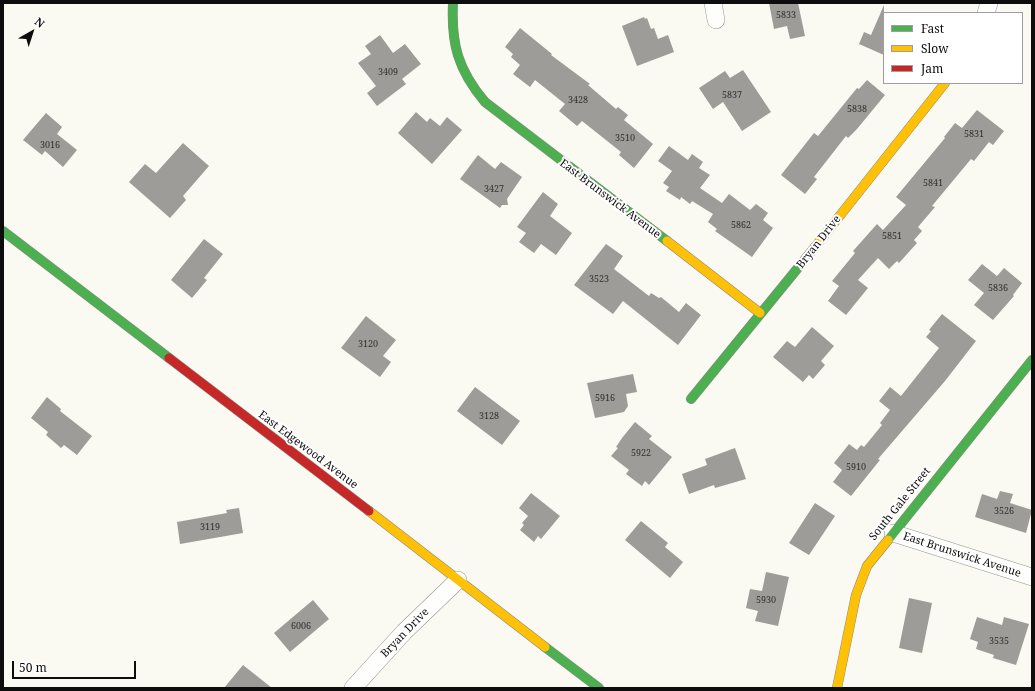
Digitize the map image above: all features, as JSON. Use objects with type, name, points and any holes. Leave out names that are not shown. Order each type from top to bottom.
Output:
[{"type":"street","name":"East Brunswick Avenue","points":[[452,3],[452,38],[456,54],[466,79],[488,105],[760,313]]},
{"type":"street","points":[[713,3],[716,20]]},
{"type":"street","name":"Bryan Drive","points":[[691,399],[760,313],[789,280],[945,84]]},
{"type":"street","name":"East Edgewood Avenue","points":[[3,231],[599,688]]},
{"type":"street","name":"South Gale Street","points":[[837,688],[861,578],[872,559],[1032,360]]},
{"type":"street","name":"East Brunswick Avenue","points":[[893,533],[1032,577]]},
{"type":"street","name":"Bryan Drive","points":[[353,688],[404,632],[458,580]]},
{"type":"building","points":[[769,3],[798,3],[805,36],[790,39],[787,26],[774,29]]},
{"type":"building","points":[[884,5],[883,55],[859,44],[864,32],[871,35]]},
{"type":"building","points":[[644,17],[645,19],[647,18],[651,29],[654,28],[658,39],[668,35],[674,52],[637,66],[622,26]]},
{"type":"building","points":[[520,28],[552,54],[551,55],[590,84],[588,85],[616,109],[618,107],[628,115],[624,120],[653,144],[634,168],[619,155],[621,152],[582,121],[577,126],[559,111],[565,104],[535,80],[530,87],[513,74],[520,65],[511,57],[513,54],[505,47]]},
{"type":"building","points":[[380,35],[393,53],[405,44],[421,64],[402,79],[406,84],[377,106],[367,93],[376,86],[358,63],[371,54],[365,46]]},
{"type":"building","points":[[743,70],[771,112],[742,131],[723,102],[713,109],[699,88],[725,71],[730,78]]},
{"type":"building","points":[[867,80],[885,95],[857,129],[848,138],[846,136],[814,177],[817,179],[805,194],[781,175],[814,133],[818,136],[857,88],[859,89]]},
{"type":"building","points":[[977,110],[1004,131],[993,145],[989,142],[974,161],[971,159],[932,206],[935,207],[918,227],[922,231],[914,240],[917,243],[899,263],[897,261],[889,269],[878,258],[858,280],[868,288],[846,315],[828,301],[839,286],[832,281],[855,253],[853,251],[877,224],[883,230],[906,205],[896,197],[945,138],[944,137],[955,123],[962,128]]},
{"type":"building","points":[[416,112],[427,122],[430,118],[440,126],[447,117],[462,130],[432,164],[398,133]]},
{"type":"building","points":[[46,113],[62,127],[57,134],[77,150],[63,167],[45,151],[42,155],[23,140]]},
{"type":"building","points":[[183,143],[209,166],[183,196],[186,200],[170,218],[129,182],[145,164],[156,173]]},
{"type":"building","points":[[669,146],[688,160],[692,154],[703,162],[699,168],[710,175],[700,188],[722,203],[729,194],[750,210],[756,204],[768,213],[763,220],[773,228],[752,257],[715,231],[717,229],[708,222],[713,214],[692,201],[690,204],[681,197],[680,200],[666,191],[669,187],[663,183],[672,171],[658,161]]},
{"type":"building","points":[[478,155],[495,169],[501,162],[522,177],[507,199],[508,205],[502,205],[500,208],[460,179]]},
{"type":"building","points":[[543,192],[558,204],[550,216],[572,233],[556,255],[541,244],[534,253],[519,242],[526,233],[517,227]]},
{"type":"building","points":[[204,239],[223,254],[204,278],[207,280],[192,298],[171,280]]},
{"type":"building","points":[[606,244],[623,256],[614,269],[649,296],[651,293],[659,298],[661,297],[679,312],[686,303],[701,315],[678,345],[623,301],[613,314],[574,285]]},
{"type":"building","points":[[982,264],[997,276],[1004,268],[1022,283],[1013,295],[1014,296],[993,320],[974,305],[984,293],[968,280]]},
{"type":"building","points":[[942,314],[976,341],[945,381],[878,459],[880,460],[851,496],[833,482],[842,470],[834,463],[849,444],[857,450],[861,445],[864,447],[882,425],[880,423],[890,410],[879,401],[890,387],[901,396],[939,348],[926,337],[931,331],[929,330]]},
{"type":"building","points":[[366,316],[396,340],[383,356],[391,362],[380,377],[341,348]]},
{"type":"building","points":[[812,327],[834,346],[821,361],[825,365],[813,379],[809,375],[803,382],[773,357],[787,341],[795,347]]},
{"type":"building","points":[[633,374],[637,392],[626,394],[628,406],[624,412],[595,418],[587,383]]},
{"type":"building","points":[[475,387],[520,421],[502,445],[457,411]]},
{"type":"building","points":[[47,397],[61,409],[60,411],[92,436],[77,455],[64,445],[61,448],[46,435],[48,432],[31,418]]},
{"type":"building","points":[[635,422],[652,436],[649,439],[672,457],[649,485],[645,481],[642,486],[626,474],[629,470],[611,456],[618,448],[616,447],[622,438]]},
{"type":"building","points":[[735,448],[746,479],[715,488],[714,485],[689,494],[682,474],[707,465],[705,459]]},
{"type":"building","points":[[1000,491],[1013,494],[1010,503],[1032,510],[1026,533],[975,517],[982,494],[997,499]]},
{"type":"building","points":[[531,493],[560,516],[541,539],[538,536],[534,542],[520,530],[524,525],[522,523],[528,516],[519,508]]},
{"type":"building","points":[[815,503],[835,516],[809,555],[789,543]]},
{"type":"building","points":[[239,508],[243,533],[180,544],[177,522],[227,513],[226,510]]},
{"type":"building","points":[[641,521],[668,543],[665,547],[683,562],[670,578],[625,540]]},
{"type":"building","points":[[766,572],[789,577],[778,626],[755,621],[758,611],[746,608],[750,589],[762,591]]},
{"type":"building","points":[[909,598],[932,603],[922,653],[899,648]]},
{"type":"building","points":[[313,600],[329,619],[290,652],[274,633]]},
{"type":"building","points":[[977,617],[1002,625],[1004,617],[1029,624],[1016,665],[993,658],[994,655],[976,649],[978,642],[970,639]]},
{"type":"building","points":[[243,665],[272,688],[224,688]]},
{"type":"traffic: fast","points":[[453,3],[453,31],[458,56],[468,79],[485,102],[667,241]]},
{"type":"traffic: fast","points":[[3,231],[169,358]]},
{"type":"traffic: fast","points":[[691,399],[815,247]]},
{"type":"traffic: fast","points":[[888,540],[1032,360]]},
{"type":"traffic: fast","points":[[545,647],[599,688]]},
{"type":"traffic: slow","points":[[815,247],[944,84]]},
{"type":"traffic: slow","points":[[667,241],[760,313]]},
{"type":"traffic: slow","points":[[369,511],[545,647]]},
{"type":"traffic: slow","points":[[837,688],[856,595],[867,566],[888,540]]},
{"type":"traffic: jam","points":[[169,358],[369,511]]}]
